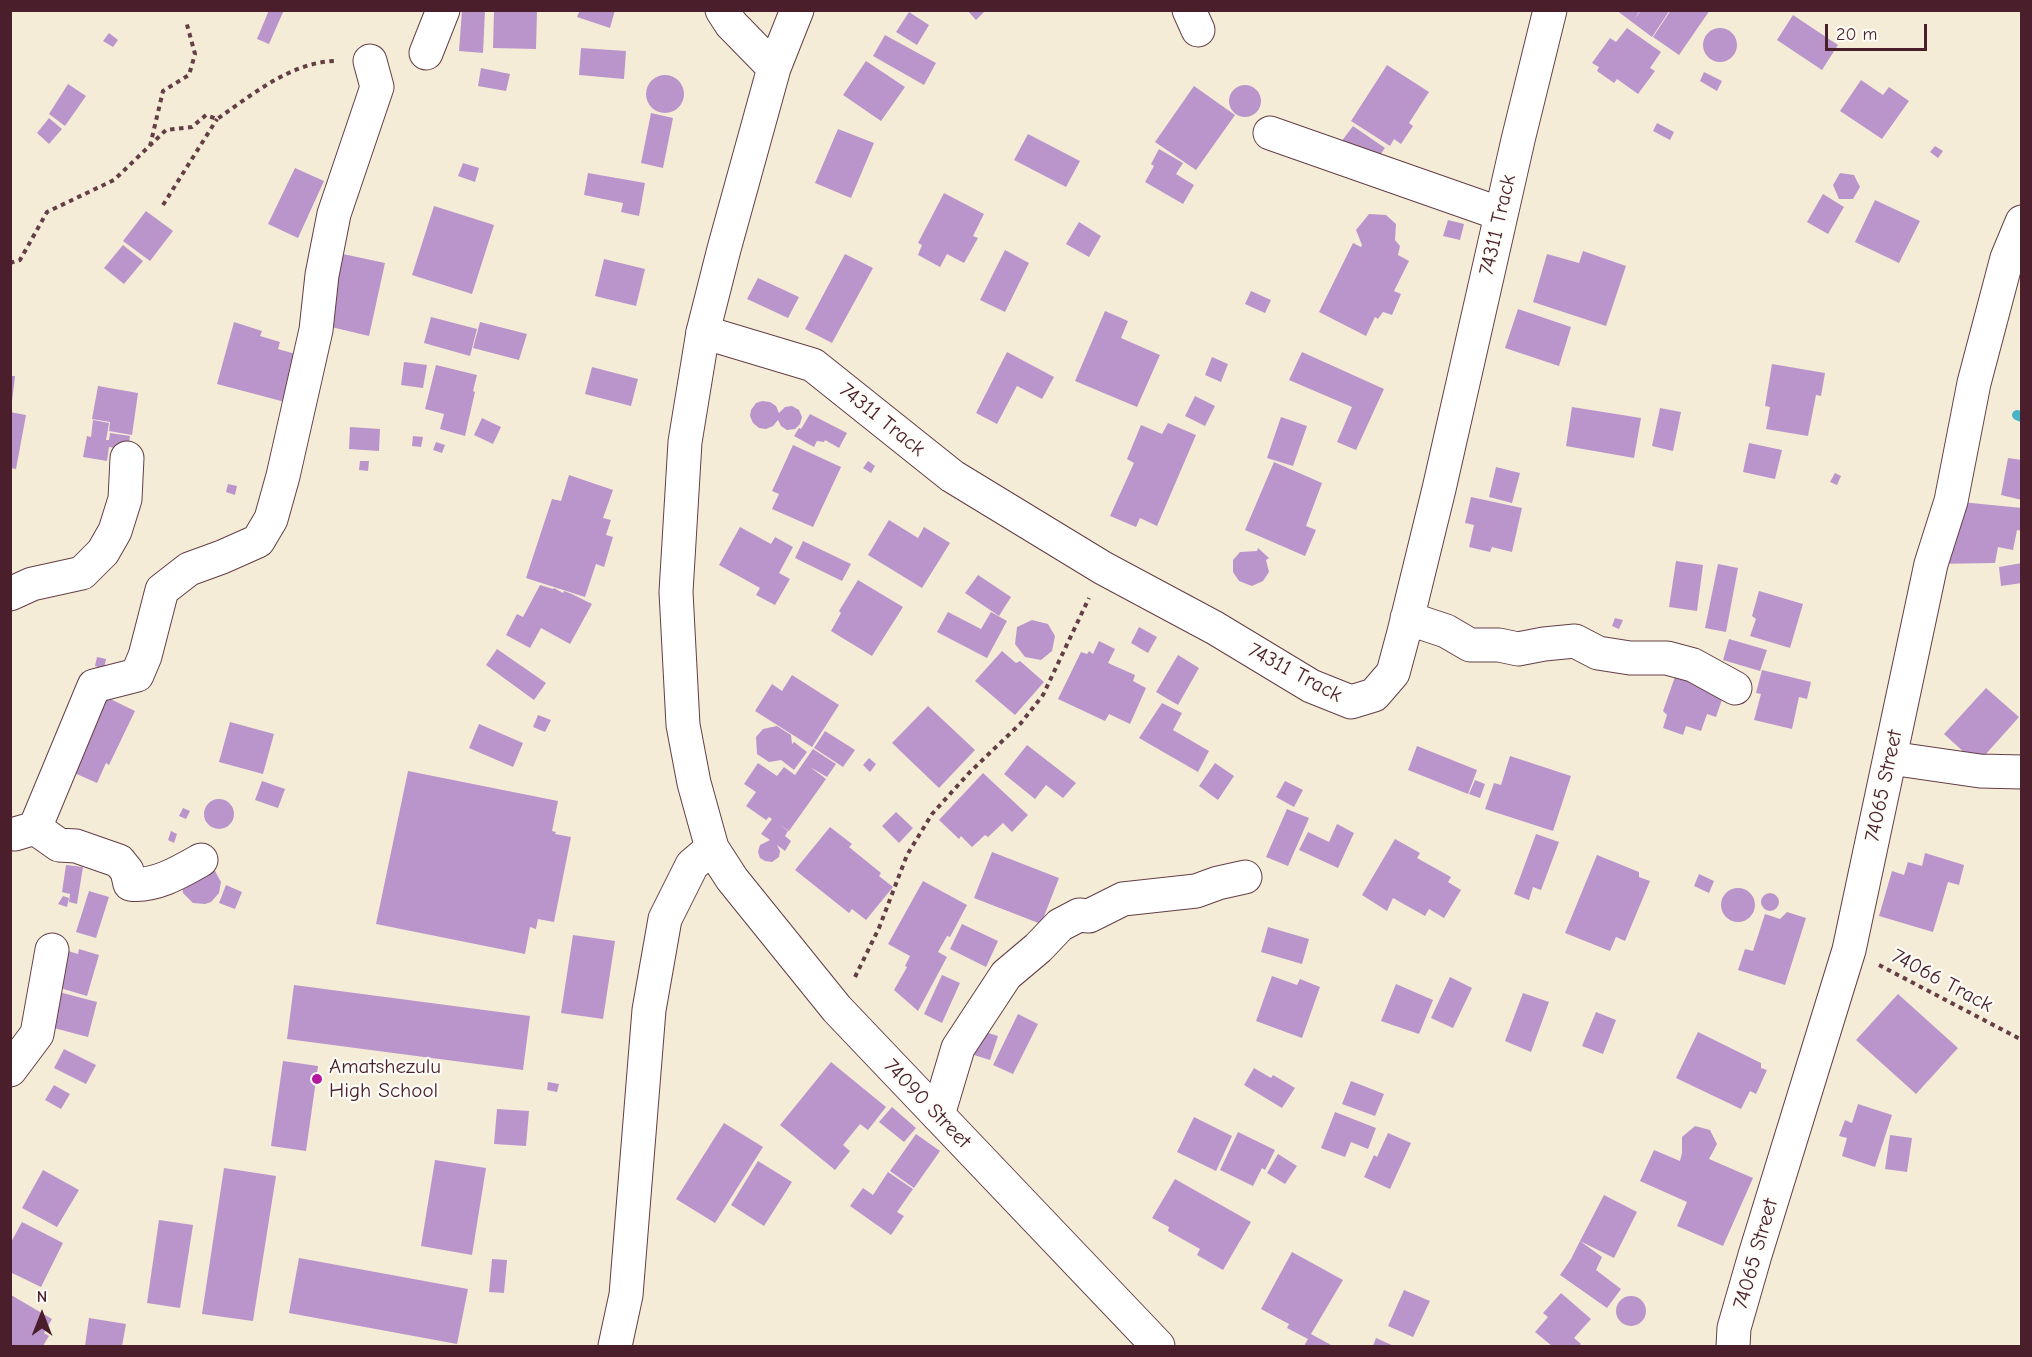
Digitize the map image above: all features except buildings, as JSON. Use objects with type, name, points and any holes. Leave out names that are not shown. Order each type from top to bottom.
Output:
[{"type":"street","points":[[426,53],[443,10]]},
{"type":"street","points":[[722,10],[731,24],[774,68]]},
{"type":"street","name":"74090 Street","points":[[797,10],[774,68],[724,249],[703,332],[685,442],[676,591],[683,725],[694,783],[712,848],[732,879],[837,1009],[1158,1347]]},
{"type":"street","name":"74311 Track","points":[[703,332],[813,365],[952,476],[1103,568],[1215,628],[1311,686],[1351,702],[1374,695],[1393,673],[1550,10]]},
{"type":"street","points":[[201,860],[176,874],[141,885],[130,884],[127,872],[119,861],[76,846],[59,845],[18,830],[94,686],[138,675],[162,590],[189,569],[258,540],[271,519],[316,330],[322,275],[334,213],[377,87],[370,61]]},
{"type":"street","points":[[1270,133],[1501,214]]},
{"type":"street","name":"74065 Street","points":[[1733,1347],[1734,1328],[1755,1255],[1849,950],[1931,564],[1951,501],[1974,383],[2007,258],[2022,222]]},
{"type":"street","points":[[13,588],[82,573],[103,552],[115,531],[125,499],[127,458]]},
{"type":"street","points":[[1407,618],[1446,631],[1470,645],[1499,645],[1518,649],[1575,641],[1598,653],[1630,658],[1667,658],[1693,665],[1735,688]]},
{"type":"street","points":[[1890,758],[1980,771],[2022,772]]},
{"type":"street","points":[[615,1347],[626,1295],[649,1010],[665,918],[692,865],[712,848]]},
{"type":"street","points":[[938,1115],[958,1048],[1006,975],[1038,948],[1060,925],[1079,915],[1089,916],[1123,899],[1196,891],[1245,877]]},
{"type":"street","points":[[10,1070],[37,1034],[52,950]]},
{"type":"path","points":[[149,147],[163,91],[189,75],[195,54],[186,21]]},
{"type":"path","points":[[163,205],[217,119],[277,77],[325,61],[370,61]]},
{"type":"path","points":[[10,263],[20,260],[47,212],[114,180],[166,130],[192,127],[206,116],[217,119]]},
{"type":"path","points":[[837,1009],[879,928],[907,855],[932,814],[969,773],[1021,723],[1043,695],[1103,568]]},
{"type":"path","name":"74066 Track","points":[[1849,950],[2022,1040]]},
{"type":"waterway","points":[[2017,415],[2022,417]]},
{"type":"place","name":"Amatshezulu High School","points":[[317,1079]]}]
